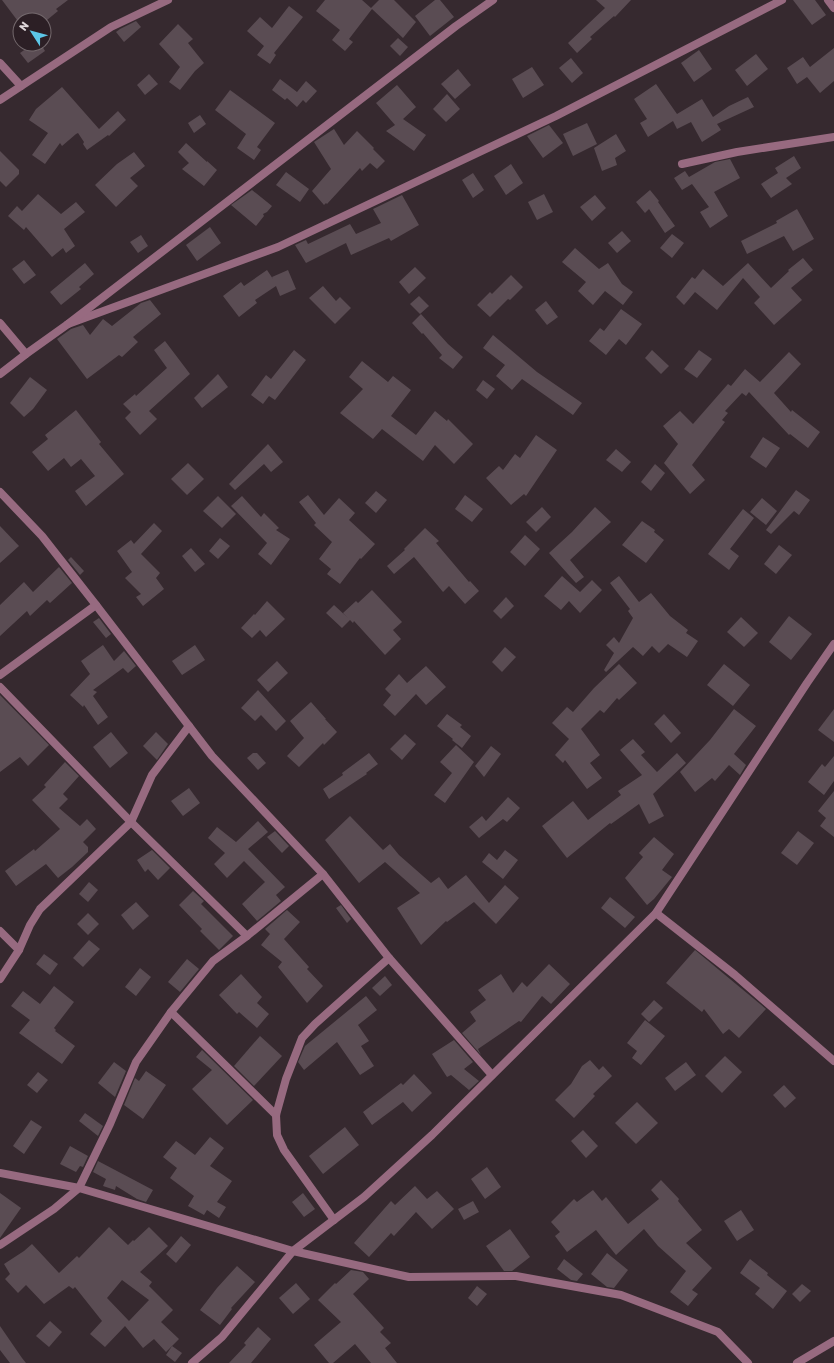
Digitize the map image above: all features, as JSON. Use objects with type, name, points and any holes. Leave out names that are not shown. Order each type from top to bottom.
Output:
[{"type":"street","points":[[0,100],[111,26],[168,0]]},
{"type":"street","points":[[0,374],[68,324],[456,26],[493,0]]},
{"type":"street","points":[[68,324],[278,247],[556,116],[782,0]]},
{"type":"street","points":[[828,0],[834,8]]},
{"type":"street","points":[[0,63],[21,86]]},
{"type":"street","points":[[682,164],[737,152],[834,137]]},
{"type":"street","points":[[0,323],[26,354]]},
{"type":"street","points":[[0,492],[42,536],[212,756],[324,874],[389,958],[492,1075]]},
{"type":"street","points":[[0,675],[96,604]]},
{"type":"street","points":[[192,1363],[222,1337],[293,1251],[364,1196],[432,1135],[656,913],[834,644]]},
{"type":"street","points":[[0,687],[131,822],[247,936]]},
{"type":"street","points":[[0,979],[19,950],[30,925],[40,909],[131,822],[152,775],[189,726]]},
{"type":"street","points":[[0,1245],[54,1209],[79,1188],[110,1124],[136,1062],[171,1012],[213,961],[247,936],[324,874]]},
{"type":"street","points":[[656,913],[735,975],[834,1061]]},
{"type":"street","points":[[0,931],[19,950]]},
{"type":"street","points":[[334,1220],[284,1150],[277,1135],[276,1115],[286,1079],[302,1038],[389,958]]},
{"type":"street","points":[[171,1012],[276,1115]]},
{"type":"street","points":[[0,1173],[79,1188],[293,1251],[409,1277],[516,1276],[621,1295],[718,1332],[748,1363]]},
{"type":"street","points":[[797,1363],[834,1341]]},
{"type":"building","points":[[2,0],[68,0],[56,9],[58,11],[52,16],[52,12],[12,12],[12,13]]},
{"type":"building","points":[[325,0],[362,0],[371,8],[379,0],[394,0],[416,22],[403,38],[372,9],[349,39],[353,42],[345,51],[332,40],[340,30],[316,11]]},
{"type":"building","points":[[435,0],[440,0],[454,17],[430,36],[415,16]]},
{"type":"building","points":[[596,0],[631,0],[615,17],[614,16],[590,37],[592,39],[577,53],[568,43],[605,8]]},
{"type":"building","points":[[793,0],[815,0],[826,15],[812,25]]},
{"type":"building","points":[[289,6],[303,17],[274,53],[276,55],[270,64],[257,55],[264,46],[247,31],[260,17],[272,28]]},
{"type":"building","points":[[136,21],[141,27],[124,42],[116,32]]},
{"type":"building","points":[[178,24],[193,39],[188,43],[204,63],[195,71],[180,90],[169,82],[180,67],[159,44]]},
{"type":"building","points":[[398,38],[408,47],[400,56],[390,46]]},
{"type":"building","points":[[834,48],[834,81],[820,93],[807,77],[797,84],[787,68],[803,57],[810,67]]},
{"type":"building","points":[[699,50],[712,69],[694,82],[681,63]]},
{"type":"building","points":[[21,52],[44,52],[28,63],[20,53]]},
{"type":"building","points":[[756,54],[768,69],[747,86],[735,70]]},
{"type":"building","points":[[571,58],[583,73],[572,83],[559,68]]},
{"type":"building","points":[[532,67],[544,85],[523,98],[512,79]]},
{"type":"building","points":[[458,69],[471,85],[455,99],[441,84]]},
{"type":"building","points":[[149,74],[158,84],[145,95],[137,85]]},
{"type":"building","points":[[280,79],[297,92],[306,81],[317,91],[306,103],[303,100],[297,107],[287,98],[285,100],[272,90]]},
{"type":"building","points":[[656,84],[677,114],[702,99],[713,117],[729,106],[748,97],[754,107],[717,124],[721,130],[702,142],[691,122],[677,129],[673,121],[648,137],[640,123],[647,119],[634,99]]},
{"type":"building","points":[[397,85],[416,107],[403,119],[426,135],[414,151],[386,131],[395,125],[376,103]]},
{"type":"building","points":[[62,87],[99,129],[118,111],[126,120],[109,136],[108,135],[87,150],[78,133],[76,134],[62,146],[60,143],[45,164],[32,155],[48,133],[29,120],[36,109]]},
{"type":"building","points":[[230,90],[275,123],[257,147],[261,150],[254,160],[237,148],[246,134],[215,110]]},
{"type":"building","points":[[447,94],[460,109],[446,122],[433,109]]},
{"type":"building","points":[[200,115],[206,124],[194,133],[188,123]]},
{"type":"building","points":[[587,123],[597,144],[573,156],[563,134]]},
{"type":"building","points":[[549,125],[563,143],[543,158],[527,136]]},
{"type":"building","points":[[334,129],[344,145],[357,131],[385,161],[377,169],[370,163],[362,171],[360,168],[327,204],[326,203],[324,205],[312,191],[331,169],[314,142]]},
{"type":"building","points":[[616,134],[626,151],[615,158],[617,165],[602,171],[594,148]]},
{"type":"building","points":[[186,143],[217,170],[204,186],[182,169],[189,163],[178,152]]},
{"type":"building","points":[[0,151],[19,170],[19,174],[6,187],[0,181]]},
{"type":"building","points":[[134,152],[145,166],[130,178],[138,186],[116,207],[95,185],[117,164]]},
{"type":"building","points":[[794,156],[801,168],[786,178],[792,184],[771,198],[761,184],[778,173],[775,168]]},
{"type":"building","points":[[730,159],[740,178],[714,192],[728,216],[710,228],[700,212],[709,207],[692,184],[682,190],[674,178],[685,171],[689,177],[715,162]]},
{"type":"building","points":[[511,164],[523,183],[506,195],[494,176]]},
{"type":"building","points":[[286,172],[309,189],[300,202],[276,185]]},
{"type":"building","points":[[473,173],[484,190],[473,198],[462,180]]},
{"type":"building","points":[[252,190],[272,206],[263,214],[264,216],[256,226],[231,205]]},
{"type":"building","points":[[650,190],[675,226],[665,233],[649,209],[645,213],[636,202]]},
{"type":"building","points":[[38,194],[61,214],[76,202],[85,212],[64,229],[75,246],[66,253],[63,248],[52,257],[26,227],[24,230],[8,216],[17,206],[22,211]]},
{"type":"building","points":[[544,194],[553,212],[537,220],[528,202]]},
{"type":"building","points":[[402,195],[419,225],[391,241],[389,238],[351,255],[346,243],[306,263],[295,245],[306,240],[308,244],[350,224],[356,234],[381,223],[373,209]]},
{"type":"building","points":[[595,195],[606,208],[592,221],[580,207]]},
{"type":"building","points":[[797,209],[814,239],[793,251],[784,236],[747,254],[741,241],[777,223],[776,221]]},
{"type":"building","points":[[210,227],[221,243],[197,261],[186,245]]},
{"type":"building","points":[[622,231],[631,241],[617,253],[608,243]]},
{"type":"building","points":[[672,234],[684,243],[672,258],[660,248]]},
{"type":"building","points":[[141,235],[148,246],[138,253],[130,242]]},
{"type":"building","points":[[575,248],[599,269],[608,263],[622,284],[633,292],[623,305],[605,291],[593,305],[578,291],[586,282],[562,262]]},
{"type":"building","points":[[803,258],[813,270],[791,288],[802,300],[774,325],[754,303],[760,297],[743,278],[717,310],[695,292],[684,305],[676,297],[692,277],[695,279],[703,269],[723,286],[748,263],[771,288],[789,271],[788,270]]},
{"type":"building","points":[[24,260],[36,275],[24,284],[12,269]]},
{"type":"building","points":[[85,263],[94,274],[79,287],[81,289],[61,305],[50,292]]},
{"type":"building","points":[[415,267],[426,278],[409,294],[399,282]]},
{"type":"building","points":[[267,270],[273,279],[272,277],[288,270],[296,289],[280,296],[276,286],[255,300],[257,303],[239,317],[223,296],[241,282],[244,286]]},
{"type":"building","points":[[511,275],[523,287],[510,300],[508,299],[490,317],[477,305],[490,292],[492,294]]},
{"type":"building","points":[[323,286],[336,301],[340,297],[351,308],[335,324],[309,298]]},
{"type":"building","points":[[419,296],[429,306],[420,314],[410,304]]},
{"type":"building","points":[[150,300],[161,314],[133,337],[138,342],[122,357],[119,355],[87,379],[57,339],[71,329],[83,325],[90,335],[103,319],[112,326],[141,303]]},
{"type":"building","points":[[546,301],[558,317],[547,325],[535,310]]},
{"type":"building","points":[[621,309],[642,324],[626,345],[619,339],[606,355],[589,341],[600,328],[604,331]]},
{"type":"building","points":[[421,314],[448,344],[463,357],[453,369],[439,358],[442,355],[412,323]]},
{"type":"building","points":[[493,335],[537,372],[582,403],[573,415],[522,379],[512,390],[496,376],[505,365],[483,348]]},
{"type":"building","points":[[165,341],[190,374],[149,411],[157,419],[140,435],[125,418],[131,412],[123,404],[135,394],[136,396],[167,368],[154,350]]},
{"type":"building","points":[[294,350],[306,360],[275,400],[269,396],[263,404],[251,395],[266,375],[271,379]]},
{"type":"building","points":[[652,350],[669,366],[661,374],[645,358]]},
{"type":"building","points":[[699,350],[712,359],[697,378],[684,369]]},
{"type":"building","points":[[789,352],[801,364],[774,393],[791,412],[792,410],[820,432],[808,448],[790,434],[789,435],[749,392],[746,396],[742,393],[725,411],[728,413],[722,420],[725,422],[692,465],[705,480],[690,494],[664,463],[678,444],[663,426],[680,411],[693,424],[728,384],[731,386],[745,369],[760,382]]},
{"type":"building","points":[[362,361],[388,382],[393,376],[411,390],[391,416],[416,435],[435,411],[447,421],[448,419],[473,444],[454,464],[435,445],[423,461],[382,429],[373,439],[340,413],[363,389],[349,377]]},
{"type":"building","points":[[218,374],[228,387],[202,408],[194,398]]},
{"type":"building","points":[[30,377],[47,390],[33,409],[24,417],[10,403]]},
{"type":"building","points":[[483,380],[495,389],[487,399],[476,390]]},
{"type":"building","points":[[76,410],[101,442],[99,444],[124,474],[86,506],[75,491],[95,476],[81,459],[71,467],[64,458],[48,471],[32,452],[48,439],[45,435]]},
{"type":"building","points":[[536,435],[557,450],[526,496],[524,494],[511,505],[486,478],[499,466],[503,470],[515,454],[520,458]]},
{"type":"building","points":[[763,437],[780,448],[766,468],[750,457]]},
{"type":"building","points":[[268,444],[283,462],[271,472],[264,464],[235,490],[229,484]]},
{"type":"building","points":[[616,449],[631,462],[622,472],[606,460]]},
{"type":"building","points":[[188,463],[204,479],[187,495],[171,479]]},
{"type":"building","points":[[655,464],[665,473],[651,491],[641,482]]},
{"type":"building","points":[[796,490],[810,500],[799,515],[794,511],[771,534],[766,530]]},
{"type":"building","points":[[376,491],[387,500],[376,513],[365,503]]},
{"type":"building","points":[[308,495],[324,515],[339,498],[355,513],[349,520],[375,544],[361,559],[360,558],[340,584],[327,574],[331,569],[319,559],[332,542],[314,525],[316,523],[299,502]]},
{"type":"building","points":[[465,495],[483,509],[472,522],[455,509]]},
{"type":"building","points":[[218,496],[236,514],[222,528],[203,511]]},
{"type":"building","points":[[242,496],[261,517],[264,513],[279,528],[276,530],[290,539],[271,565],[258,554],[267,543],[231,506]]},
{"type":"building","points":[[762,498],[777,511],[766,525],[750,512]]},
{"type":"building","points":[[542,507],[551,517],[536,532],[526,522]]},
{"type":"building","points":[[595,507],[611,522],[570,560],[584,577],[576,583],[549,553],[572,532]]},
{"type":"building","points":[[743,509],[754,518],[730,549],[739,556],[729,570],[708,554]]},
{"type":"building","points":[[642,521],[655,530],[654,532],[664,540],[646,563],[622,545]]},
{"type":"building","points":[[154,523],[162,531],[141,554],[160,573],[156,578],[164,589],[143,606],[136,597],[141,594],[125,578],[132,572],[117,551],[131,540],[134,544]]},
{"type":"building","points":[[0,526],[19,546],[0,563]]},
{"type":"building","points":[[425,528],[439,541],[436,543],[469,582],[470,581],[479,591],[465,604],[449,586],[443,592],[414,557],[394,574],[387,566],[405,550],[404,549]]},
{"type":"building","points":[[525,535],[540,549],[525,566],[510,552]]},
{"type":"building","points":[[220,538],[230,546],[218,559],[209,551]]},
{"type":"building","points":[[779,545],[792,555],[776,574],[764,564]]},
{"type":"building","points":[[191,548],[205,564],[195,572],[182,556]]},
{"type":"building","points":[[71,557],[84,571],[80,575],[68,560]]},
{"type":"building","points":[[59,567],[72,583],[50,603],[47,600],[30,616],[27,611],[0,636],[0,605],[24,582],[33,592]]},
{"type":"building","points":[[562,576],[580,592],[592,580],[602,590],[580,613],[569,601],[561,610],[544,596]]},
{"type":"building","points":[[619,576],[639,602],[651,593],[670,616],[688,630],[686,633],[698,641],[687,657],[668,644],[659,653],[652,646],[643,656],[633,647],[606,672],[604,670],[614,653],[606,645],[614,637],[619,643],[633,618],[628,611],[630,609],[610,583]]},
{"type":"building","points":[[372,590],[402,622],[393,630],[401,639],[385,655],[354,621],[353,623],[350,620],[342,628],[326,613],[334,605],[348,618],[343,613],[356,601],[358,603]]},
{"type":"building","points":[[506,597],[514,606],[501,619],[493,611]]},
{"type":"building","points":[[267,601],[285,619],[266,637],[260,630],[252,638],[241,628]]},
{"type":"building","points":[[789,616],[812,634],[791,660],[769,642]]},
{"type":"building","points":[[741,617],[758,633],[744,647],[727,632]]},
{"type":"building","points":[[99,618],[111,634],[106,638],[93,622]]},
{"type":"building","points":[[103,645],[114,661],[124,651],[136,666],[128,673],[123,668],[93,690],[97,692],[93,696],[108,717],[98,725],[84,705],[83,707],[70,695],[90,674],[81,661]]},
{"type":"building","points":[[195,645],[205,660],[182,675],[172,661]]},
{"type":"building","points":[[505,647],[516,657],[502,672],[492,662]]},
{"type":"building","points":[[277,661],[288,673],[268,692],[257,680]]},
{"type":"building","points":[[619,664],[637,683],[619,700],[617,698],[604,713],[600,710],[581,729],[600,755],[590,763],[602,778],[587,789],[565,760],[563,763],[555,755],[569,739],[552,723],[567,707],[573,712],[594,688]]},
{"type":"building","points":[[724,664],[750,685],[733,706],[707,685]]},
{"type":"building","points":[[426,666],[446,687],[426,705],[416,694],[395,716],[383,705],[391,695],[385,689],[399,674],[407,683]]},
{"type":"building","points":[[258,690],[286,721],[276,731],[261,715],[255,721],[241,708]]},
{"type":"building","points":[[0,695],[49,745],[28,766],[20,757],[0,772]]},
{"type":"building","points":[[311,702],[337,732],[324,745],[323,743],[299,767],[287,756],[304,738],[290,721]]},
{"type":"building","points":[[734,709],[756,726],[734,754],[746,765],[740,775],[729,765],[715,781],[712,778],[695,792],[680,772],[710,740]]},
{"type":"building","points":[[834,709],[834,742],[818,730]]},
{"type":"building","points":[[447,714],[462,725],[460,727],[471,736],[462,748],[437,726]]},
{"type":"building","points":[[664,714],[681,733],[671,743],[654,724]]},
{"type":"building","points":[[111,732],[128,753],[110,768],[93,747]]},
{"type":"building","points":[[156,732],[168,744],[157,760],[143,746]]},
{"type":"building","points":[[405,734],[416,744],[402,760],[390,749]]},
{"type":"building","points":[[633,739],[645,752],[641,755],[657,772],[677,753],[686,763],[653,794],[664,816],[649,824],[639,804],[611,824],[610,823],[567,858],[542,826],[573,801],[588,820],[621,795],[618,791],[642,775],[620,750]]},
{"type":"building","points":[[456,745],[474,762],[445,803],[434,795],[452,773],[440,762]]},
{"type":"building","points":[[491,746],[501,754],[484,777],[475,766]]},
{"type":"building","points":[[253,753],[257,753],[266,763],[258,770],[247,758]]},
{"type":"building","points":[[369,753],[378,764],[366,773],[367,774],[329,799],[323,789],[343,775],[342,773]]},
{"type":"building","points":[[834,756],[834,781],[824,795],[808,782],[822,764],[825,767]]},
{"type":"building","points":[[65,762],[79,776],[63,794],[68,799],[59,808],[80,826],[87,819],[96,829],[83,842],[88,847],[88,852],[58,878],[46,864],[16,886],[5,871],[34,849],[35,851],[60,829],[32,800],[46,787],[44,785]]},
{"type":"building","points":[[189,788],[200,803],[183,816],[171,801]]},
{"type":"building","points":[[834,791],[834,837],[820,826],[826,818],[818,811]]},
{"type":"building","points":[[508,797],[520,808],[507,822],[503,819],[479,838],[469,827],[482,816],[486,821]]},
{"type":"building","points":[[350,816],[383,850],[390,844],[399,855],[431,883],[439,877],[448,889],[466,875],[489,903],[505,885],[519,898],[496,924],[474,902],[447,922],[446,921],[421,945],[397,908],[420,893],[385,862],[359,883],[325,840]]},
{"type":"building","points":[[258,821],[268,832],[248,849],[285,887],[276,895],[281,901],[257,921],[242,904],[265,882],[244,861],[227,878],[214,864],[225,853],[208,838],[217,827],[236,842]]},
{"type":"building","points":[[275,831],[289,846],[282,853],[267,837]]},
{"type":"building","points":[[798,831],[814,843],[797,865],[781,853]]},
{"type":"building","points":[[654,837],[674,854],[662,870],[672,877],[654,899],[647,905],[625,878],[643,857],[639,853]]},
{"type":"building","points":[[152,850],[170,868],[158,880],[148,869],[145,872],[137,860]]},
{"type":"building","points":[[505,850],[518,860],[503,879],[482,862],[489,853],[497,860]]},
{"type":"building","points":[[89,882],[98,890],[88,902],[79,894]]},
{"type":"building","points":[[193,891],[204,901],[201,904],[233,936],[219,950],[200,931],[202,929],[179,905]]},
{"type":"building","points":[[610,897],[635,917],[625,928],[601,908]]},
{"type":"building","points":[[136,902],[149,916],[133,930],[121,915]]},
{"type":"building","points":[[341,905],[351,919],[347,923],[336,908]]},
{"type":"building","points":[[287,910],[300,922],[284,939],[309,967],[307,969],[323,986],[307,1003],[278,967],[282,962],[261,945],[270,934],[265,929]]},
{"type":"building","points":[[88,913],[99,924],[88,935],[77,924]]},
{"type":"building","points":[[89,940],[100,949],[83,967],[73,958]]},
{"type":"building","points":[[695,950],[766,1009],[739,1038],[729,1029],[723,1034],[704,1009],[702,1012],[666,983]]},
{"type":"building","points":[[44,954],[58,964],[50,975],[36,964]]},
{"type":"building","points":[[187,959],[199,969],[180,992],[168,982]]},
{"type":"building","points":[[549,964],[570,984],[551,1004],[542,996],[521,1022],[519,1021],[478,1049],[481,1055],[462,1033],[476,1021],[470,1012],[486,1000],[478,990],[501,974],[513,993],[522,982],[527,987]]},
{"type":"building","points":[[140,968],[151,977],[136,996],[125,987]]},
{"type":"building","points":[[241,974],[262,997],[257,1003],[269,1014],[257,1028],[239,1012],[237,1014],[219,995]]},
{"type":"building","points":[[385,976],[392,985],[380,996],[372,988]]},
{"type":"building","points":[[54,986],[74,1002],[54,1028],[56,1030],[55,1031],[75,1046],[62,1064],[19,1033],[30,1020],[11,1006],[23,991],[40,1004]]},
{"type":"building","points":[[366,996],[377,1010],[358,1025],[369,1041],[361,1046],[374,1066],[360,1075],[337,1042],[304,1070],[298,1062],[305,1046]]},
{"type":"building","points":[[654,1000],[663,1008],[649,1022],[641,1014]]},
{"type":"building","points":[[645,1020],[665,1036],[641,1065],[632,1058],[637,1051],[627,1043]]},
{"type":"building","points":[[260,1036],[282,1056],[254,1086],[234,1066]]},
{"type":"building","points":[[454,1040],[473,1062],[464,1069],[479,1081],[469,1090],[451,1075],[447,1077],[432,1054]]},
{"type":"building","points":[[202,1050],[253,1100],[227,1125],[192,1089],[212,1070],[196,1057]]},
{"type":"building","points":[[725,1056],[742,1072],[722,1093],[705,1076]]},
{"type":"building","points":[[590,1060],[599,1070],[603,1066],[612,1076],[593,1094],[595,1096],[574,1118],[555,1100],[571,1084],[582,1066]]},
{"type":"building","points":[[114,1062],[126,1071],[115,1097],[98,1083]]},
{"type":"building","points":[[686,1062],[696,1075],[675,1091],[665,1078]]},
{"type":"building","points":[[146,1071],[166,1085],[143,1119],[124,1105],[135,1078],[139,1081]]},
{"type":"building","points":[[38,1072],[48,1080],[37,1093],[27,1085]]},
{"type":"building","points":[[414,1074],[432,1093],[412,1112],[403,1102],[372,1125],[363,1112],[401,1083],[403,1085]]},
{"type":"building","points":[[784,1085],[796,1098],[785,1108],[773,1095]]},
{"type":"building","points":[[637,1102],[658,1123],[636,1144],[615,1123]]},
{"type":"building","points":[[85,1113],[103,1126],[98,1136],[79,1121]]},
{"type":"building","points":[[31,1120],[42,1127],[24,1154],[13,1146]]},
{"type":"building","points":[[345,1127],[359,1145],[323,1174],[309,1156]]},
{"type":"building","points":[[583,1130],[598,1146],[586,1158],[571,1141]]},
{"type":"building","points":[[210,1137],[224,1148],[210,1166],[232,1181],[217,1202],[226,1207],[219,1218],[207,1210],[204,1215],[188,1206],[194,1196],[170,1178],[177,1168],[163,1157],[176,1141],[195,1155]]},
{"type":"building","points":[[70,1146],[88,1156],[83,1167],[80,1166],[76,1172],[60,1164]]},
{"type":"building","points":[[98,1161],[153,1190],[146,1202],[137,1199],[116,1186],[115,1190],[103,1186],[106,1179],[93,1172]]},
{"type":"building","points":[[487,1167],[501,1187],[485,1199],[471,1179]]},
{"type":"building","points":[[661,1180],[679,1199],[678,1201],[702,1230],[686,1243],[712,1268],[692,1290],[698,1294],[688,1306],[670,1292],[686,1271],[658,1246],[644,1229],[616,1255],[596,1230],[567,1252],[555,1236],[560,1232],[551,1222],[574,1199],[577,1202],[593,1190],[602,1201],[606,1197],[628,1224],[659,1199],[651,1190]]},
{"type":"building","points":[[415,1186],[427,1199],[437,1191],[454,1209],[432,1229],[416,1212],[394,1236],[391,1233],[369,1257],[354,1243],[391,1201],[395,1205]]},
{"type":"building","points":[[0,1193],[21,1208],[0,1238]]},
{"type":"building","points":[[303,1193],[315,1209],[304,1217],[292,1202]]},
{"type":"building","points":[[473,1201],[479,1212],[464,1220],[458,1209]]},
{"type":"building","points":[[741,1210],[754,1230],[737,1241],[724,1221]]},
{"type":"building","points":[[109,1227],[128,1245],[149,1227],[168,1246],[140,1272],[152,1282],[149,1286],[173,1310],[161,1322],[179,1339],[166,1352],[154,1339],[143,1348],[125,1326],[105,1347],[90,1334],[102,1321],[75,1287],[73,1289],[69,1286],[44,1304],[26,1285],[18,1293],[5,1279],[10,1274],[4,1264],[32,1244],[59,1273],[77,1256],[79,1258]],"holes":[[[122,1280],[149,1300],[129,1321],[107,1298]]]},
{"type":"building","points":[[510,1229],[530,1257],[512,1271],[504,1271],[486,1246]]},
{"type":"building","points":[[181,1236],[191,1245],[176,1263],[166,1254]]},
{"type":"building","points":[[607,1253],[628,1270],[614,1288],[607,1287],[591,1274]]},
{"type":"building","points":[[564,1259],[583,1274],[577,1281],[571,1280],[557,1269]]},
{"type":"building","points":[[750,1259],[787,1291],[773,1309],[755,1294],[760,1288],[740,1273]]},
{"type":"building","points":[[237,1266],[255,1282],[231,1308],[232,1309],[220,1325],[200,1310]]},
{"type":"building","points":[[351,1270],[363,1272],[369,1279],[353,1294],[384,1328],[380,1332],[391,1343],[385,1348],[397,1363],[371,1363],[355,1344],[333,1363],[329,1363],[314,1345],[341,1322],[318,1300]]},
{"type":"building","points":[[296,1283],[310,1299],[293,1314],[279,1298]]},
{"type":"building","points":[[802,1284],[811,1291],[800,1302],[792,1294]]},
{"type":"building","points":[[477,1286],[487,1294],[477,1306],[468,1298]]},
{"type":"building","points":[[50,1321],[62,1332],[49,1347],[36,1336]]},
{"type":"building","points":[[0,1326],[26,1363],[10,1363],[0,1350]]},
{"type":"building","points":[[258,1327],[271,1339],[251,1363],[229,1363],[246,1345],[244,1343]]},
{"type":"building","points":[[172,1346],[182,1353],[175,1362],[166,1355]]}]
